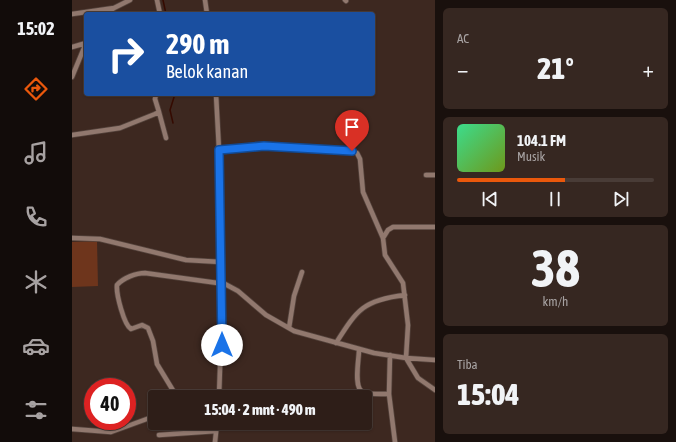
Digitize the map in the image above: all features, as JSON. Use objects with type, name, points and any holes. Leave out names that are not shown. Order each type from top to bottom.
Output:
[{"type":"street","points":[[109,12],[130,0]]},
{"type":"street","points":[[157,0],[160,12]]},
{"type":"street","points":[[205,0],[207,12]]},
{"type":"street","points":[[86,12],[114,8]]},
{"type":"street","points":[[72,14],[84,12]]},
{"type":"street","points":[[72,47],[84,44]]},
{"type":"street","points":[[72,77],[84,48]]},
{"type":"street","points":[[156,96],[155,99],[166,138]]},
{"type":"street","points":[[216,96],[222,283],[220,390]]},
{"type":"street","points":[[72,135],[120,128],[159,112]]},
{"type":"street","points":[[219,150],[264,146],[354,152],[360,159],[363,192],[383,238],[385,255],[403,283],[408,336],[406,358],[418,378],[435,390]]},
{"type":"street","points":[[426,175],[435,175]]},
{"type":"street","points":[[383,238],[388,230],[393,227],[435,227]]},
{"type":"street","points":[[72,238],[100,239],[186,260],[221,262]]},
{"type":"street","points":[[289,328],[294,296],[302,272]]},
{"type":"street","points":[[173,390],[157,364],[153,341],[148,328],[142,325],[131,330],[126,325],[117,294],[117,285],[123,280],[142,273],[222,283],[238,291],[254,306],[289,328],[359,350],[406,358],[435,360]]},
{"type":"street","points":[[336,343],[352,317],[362,308],[390,297],[405,295]]},
{"type":"street","points":[[359,350],[357,383],[359,388],[363,392],[389,394]]},
{"type":"street","points":[[390,355],[389,394],[395,442]]},
{"type":"street","points":[[72,429],[111,432],[148,419]]},
{"type":"street","points":[[159,435],[216,431],[215,442]]},
{"type":"shaded area","points":[[97,241],[98,286],[72,287],[72,242]]},
{"type":"waterway","points":[[163,0],[166,12]]},
{"type":"waterway","points":[[173,123],[170,110],[174,96]]},
{"type":"route","points":[[222,345],[219,150],[264,146],[352,151]]}]
